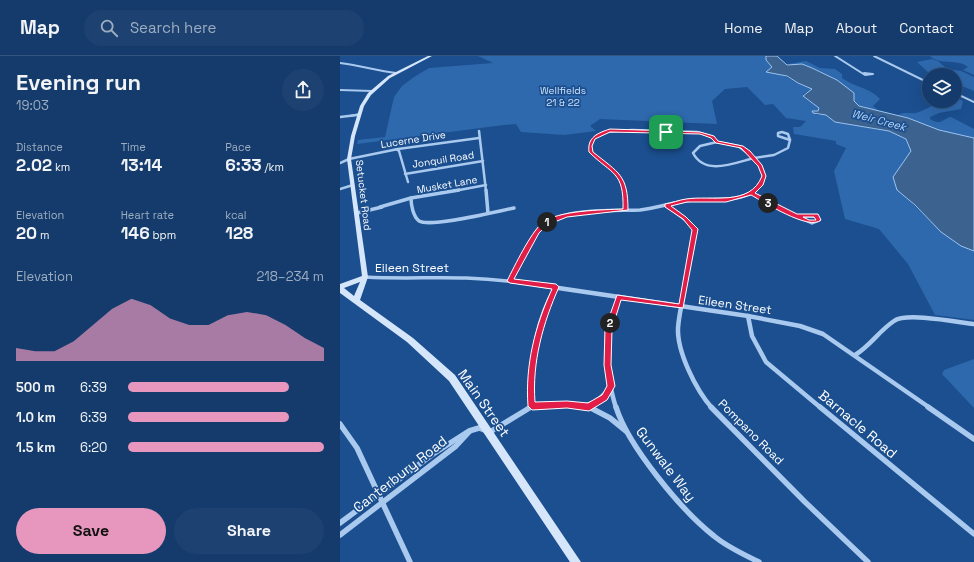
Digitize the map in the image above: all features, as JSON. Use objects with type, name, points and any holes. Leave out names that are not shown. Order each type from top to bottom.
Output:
[{"type":"main road","name":"Setucket Road","points":[[356,300],[365,277],[349,159],[351,144],[360,114],[364,102],[372,91],[382,82],[396,73],[430,56]]},
{"type":"main road","points":[[340,288],[365,277]]},
{"type":"main road","name":"Main Street","points":[[340,288],[438,364],[452,378],[490,432],[576,562]]},
{"type":"street","points":[[836,56],[864,73]]},
{"type":"street","points":[[874,56],[922,80]]},
{"type":"street","points":[[340,63],[360,65],[380,71],[396,73]]},
{"type":"street","points":[[340,90],[372,91]]},
{"type":"street","points":[[962,96],[974,102]]},
{"type":"street","points":[[340,117],[360,114]]},
{"type":"street","points":[[626,210],[626,193],[623,182],[617,174],[591,152],[590,144],[596,136],[605,132],[618,130],[688,132],[707,135],[717,142]]},
{"type":"street","points":[[479,131],[488,213]]},
{"type":"street","points":[[510,281],[537,232],[545,224],[567,215],[655,208],[687,200],[726,200],[752,193],[761,185],[764,176],[760,166],[754,158],[745,148],[738,144],[717,142],[698,146],[693,153],[695,158],[700,163],[718,166],[754,158],[779,153],[788,148],[790,140],[788,134],[782,132],[778,133],[780,138],[790,140]]},
{"type":"street","name":"Lucerne Drive","points":[[340,163],[349,159],[395,149],[479,138]]},
{"type":"street","points":[[395,149],[399,151],[408,182]]},
{"type":"street","name":"Jonquil Road","points":[[405,174],[483,161]]},
{"type":"street","points":[[340,189],[353,185]]},
{"type":"street","name":"Musket Lane","points":[[357,213],[411,198],[486,185]]},
{"type":"street","points":[[752,193],[774,206],[797,216],[812,222],[818,220],[816,216],[812,214],[797,216]]},
{"type":"street","points":[[411,198],[411,203],[417,217],[421,221],[440,221],[514,208]]},
{"type":"street","name":"Pompano Road","points":[[666,206],[685,218],[695,229],[678,329],[682,352],[694,382],[705,399],[729,427],[764,459],[805,502],[868,562]]},
{"type":"street","name":"Eileen Street","points":[[365,277],[396,279],[488,278],[748,316],[779,321],[813,330],[856,355],[974,439]]},
{"type":"street","points":[[532,406],[531,393],[536,343],[543,316],[556,287]]},
{"type":"street","name":"Gunwale Way","points":[[619,297],[612,317],[608,336],[608,365],[611,386],[626,432],[670,491],[705,531],[726,546],[759,562]]},
{"type":"street","name":"Barnacle Road","points":[[748,316],[752,336],[766,362],[974,534]]},
{"type":"street","points":[[856,355],[865,349],[887,325],[896,319],[908,317],[973,324]]},
{"type":"street","points":[[589,407],[604,398],[611,386]]},
{"type":"street","points":[[472,429],[480,428],[490,432],[532,406],[567,405],[589,407],[610,418],[626,432]]},
{"type":"street","points":[[340,424],[357,448],[410,562]]},
{"type":"street","name":"Canterbury Road","points":[[340,523],[451,441],[472,429]]},
{"type":"street","name":"Canterbury Road","points":[[340,535],[456,446],[472,429]]},
{"type":"green space","name":"Wellfields 21 & 22","points":[[478,56],[766,56],[766,60],[772,67],[767,72],[783,75],[812,89],[803,94],[806,99],[819,108],[818,111],[814,111],[816,115],[826,115],[835,122],[889,131],[906,139],[911,151],[898,171],[897,190],[942,232],[963,246],[974,251],[974,320],[935,315],[908,264],[879,229],[845,219],[834,171],[846,148],[836,144],[836,141],[794,134],[793,127],[800,127],[806,121],[786,118],[773,104],[765,105],[747,87],[725,89],[712,101],[717,124],[600,119],[590,126],[596,131],[564,135],[521,132],[516,124],[357,144],[358,140],[385,137],[394,97],[402,86],[414,77],[429,68],[493,63]]},
{"type":"green space","points":[[930,56],[974,56],[974,75],[963,70],[968,67],[964,64],[939,61]]},
{"type":"green space","points":[[932,59],[938,61],[946,68],[924,68],[917,62]]},
{"type":"green space","points":[[806,61],[820,68],[835,69],[842,74],[842,78],[876,95],[880,99],[873,106],[880,112],[859,106],[854,101],[853,93],[831,77],[806,66],[788,64]]},
{"type":"green space","points":[[962,71],[974,77],[974,91],[962,86]]},
{"type":"green space","points":[[928,108],[961,108],[939,113],[930,117],[930,119],[939,122],[951,117],[974,129],[974,138],[939,130],[898,115],[904,113],[917,113]]},
{"type":"green space","points":[[974,359],[974,408],[942,374],[944,370]]},
{"type":"water","name":"Weir Creek","points":[[766,56],[777,56],[787,65],[802,64],[837,80],[854,93],[854,101],[859,106],[908,118],[939,130],[974,138],[974,251],[961,246],[941,232],[915,205],[897,190],[893,177],[911,151],[906,139],[889,131],[835,122],[826,115],[813,113],[812,111],[818,111],[819,108],[803,96],[812,89],[787,76],[766,72],[772,67],[766,60]]},
{"type":"route","points":[[666,132],[618,130],[601,133],[596,136],[590,144],[591,152],[594,156],[609,166],[623,182],[626,193],[626,210],[567,215],[552,219],[537,232],[510,281],[556,287],[550,298],[538,332],[533,360],[531,393],[532,406],[542,404],[589,407],[604,398],[611,386],[608,365],[608,329],[619,297],[681,307],[694,244],[695,229],[694,226],[685,218],[666,206],[672,203],[687,200],[734,199],[752,193],[774,206],[797,216],[812,214],[816,216],[818,222],[808,222],[802,218],[797,216],[794,214],[774,206],[761,199],[752,193],[761,185],[764,176],[763,171],[749,152],[742,146],[738,144],[717,142],[712,137],[700,133],[666,132]]}]
